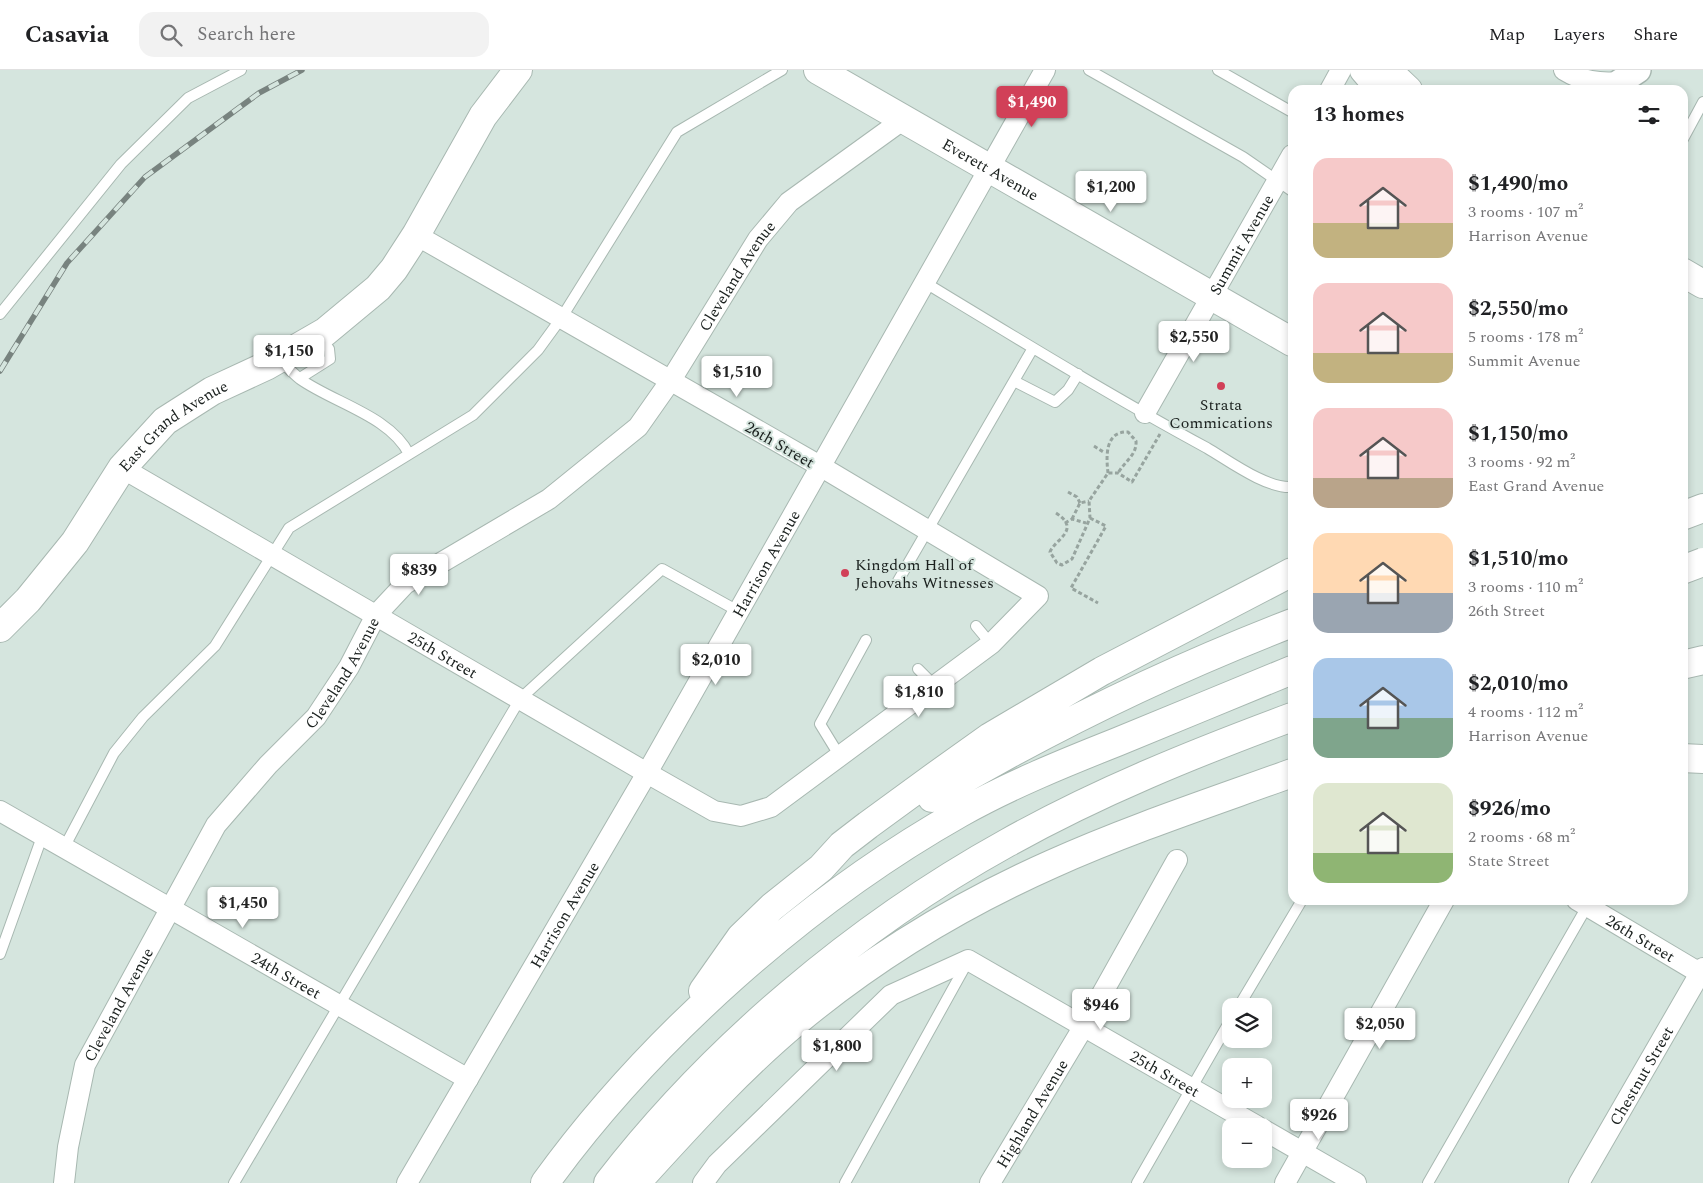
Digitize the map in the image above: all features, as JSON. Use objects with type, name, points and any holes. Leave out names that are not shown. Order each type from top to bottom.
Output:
[{"type":"main road","name":"East Grand Avenue","points":[[0,628],[28,600],[75,542],[122,468],[164,421],[212,391],[278,359],[320,335],[353,311],[378,288],[394,269],[416,235],[483,116],[518,70]]},
{"type":"main road","name":"Everett Avenue","points":[[818,70],[1288,340]]},
{"type":"main road","points":[[1364,70],[1377,85]]},
{"type":"main road","points":[[1387,70],[1403,85]]},
{"type":"main road","points":[[1688,275],[1703,284]]},
{"type":"main road","points":[[1688,514],[1703,508]]},
{"type":"main road","points":[[1688,568],[1703,562]]},
{"type":"main road","points":[[821,868],[842,846],[868,825],[990,738],[1102,671],[1288,574]]},
{"type":"main road","points":[[677,1032],[741,938],[772,907],[821,868],[979,770],[1047,734],[1180,671],[1288,625]]},
{"type":"main road","points":[[1688,664],[1703,660]]},
{"type":"main road","points":[[545,1183],[626,1082],[733,977],[806,918],[911,842],[962,811],[1048,770],[1288,672]]},
{"type":"main road","points":[[608,1183],[636,1146],[734,1045],[836,956],[908,904],[1008,842],[1089,800],[1288,719]]},
{"type":"main road","points":[[1688,758],[1703,759]]},
{"type":"main road","points":[[636,1183],[729,1081],[799,1020],[870,966],[923,932],[975,902],[1052,864],[1150,825],[1288,774]]},
{"type":"main road","points":[[1150,825],[1288,791]]},
{"type":"street","name":"Harrison Avenue","points":[[407,1183],[647,773],[1045,70]]},
{"type":"street","points":[[1333,85],[1341,70]]},
{"type":"street","points":[[1567,71],[1616,81]]},
{"type":"street","name":"Cleveland Avenue","points":[[64,1183],[68,1148],[85,1066],[216,825],[268,765],[316,717],[349,667],[376,615],[405,584],[549,499],[638,427],[671,380],[758,239],[789,202],[904,119]]},
{"type":"street","name":"Summit Avenue","points":[[1145,414],[1212,295],[1285,187],[1288,173]]},
{"type":"street","name":"26th Street","points":[[416,235],[820,466],[1038,596],[991,644]]},
{"type":"street","name":"25th Street","points":[[122,468],[714,811],[741,816],[771,807],[839,755]]},
{"type":"street","points":[[839,755],[991,644]]},
{"type":"street","name":"24th Street","points":[[0,811],[468,1079]]},
{"type":"street","name":"Highland Avenue","points":[[990,1183],[1084,1026],[1177,860]]},
{"type":"street","points":[[1285,1183],[1441,905]]},
{"type":"street","name":"26th Street","points":[[1590,905],[1702,972]]},
{"type":"street","points":[[703,1183],[717,1164],[891,995],[968,960]]},
{"type":"street","name":"25th Street","points":[[968,960],[1243,1118]]},
{"type":"street","name":"Chestnut Street","points":[[1579,1183],[1702,972]]},
{"type":"street","points":[[1272,1135],[1356,1183]]},
{"type":"lane","points":[[0,314],[121,164],[188,98],[242,70]]},
{"type":"lane","points":[[64,846],[114,753],[143,717],[215,646],[289,528],[473,415],[538,350],[562,317],[677,132],[782,70]]},
{"type":"lane","points":[[1089,70],[1243,158],[1285,187]]},
{"type":"lane","points":[[1218,70],[1288,110]]},
{"type":"lane","points":[[1688,130],[1703,102]]},
{"type":"lane","points":[[924,282],[1145,414],[1264,480],[1283,488],[1288,487]]},
{"type":"lane","points":[[300,378],[330,360],[329,349],[320,335]]},
{"type":"lane","points":[[898,582],[926,530],[1033,348]]},
{"type":"lane","points":[[278,359],[300,378],[354,408],[396,435],[404,443],[409,454]]},
{"type":"lane","points":[[1014,381],[1055,402],[1068,390],[1078,374]]},
{"type":"lane","points":[[234,1183],[520,699],[662,569],[738,611]]},
{"type":"lane","points":[[976,626],[991,644]]},
{"type":"lane","points":[[839,755],[820,724],[866,640]]},
{"type":"lane","points":[[918,669],[934,685]]},
{"type":"lane","points":[[0,954],[43,834]]},
{"type":"lane","points":[[1244,998],[1299,905]]},
{"type":"lane","points":[[1428,1183],[1583,905]]},
{"type":"lane","points":[[845,1183],[968,960]]},
{"type":"lane","points":[[1137,1183],[1222,1034]]},
{"type":"path","points":[[1108,473],[1118,473],[1132,482],[1165,425]]},
{"type":"path","points":[[1056,513],[1064,518],[1064,536],[1050,552],[1057,562],[1062,564],[1068,563],[1076,554],[1086,523],[1090,518],[1089,501],[1108,473],[1105,453],[1115,435],[1120,432],[1128,432],[1134,437],[1137,448],[1118,473]]},
{"type":"path","points":[[1094,446],[1105,453]]},
{"type":"path","points":[[1068,492],[1077,497],[1080,503]]},
{"type":"path","points":[[1080,503],[1089,501]]},
{"type":"path","points":[[1072,519],[1080,503]]},
{"type":"path","points":[[1090,518],[1106,526],[1071,588],[1098,603]]},
{"type":"path","points":[[1065,522],[1072,519],[1086,523]]},
{"type":"railway","points":[[0,371],[67,263],[145,177],[259,93],[302,70]]},
{"type":"place","name":"Strata Commications","points":[[1221,386]]},
{"type":"place","name":"Kingdom Hall of Jehovahs Witnesses","points":[[845,573]]}]
